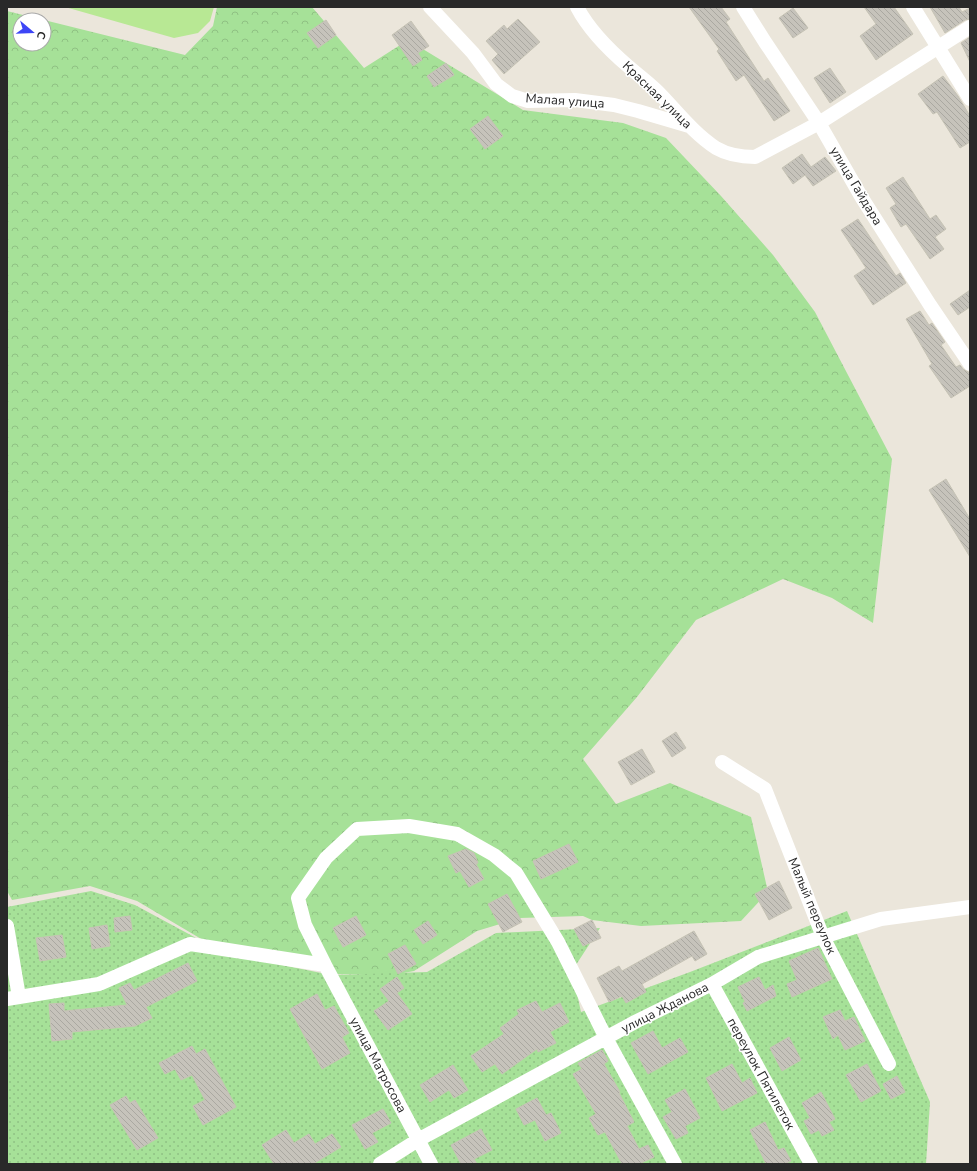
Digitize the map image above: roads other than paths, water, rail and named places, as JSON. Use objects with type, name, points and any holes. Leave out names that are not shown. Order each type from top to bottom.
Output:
[{"type":"street","name":"Малая улица","points":[[430,7],[473,52],[496,84],[512,96],[528,101],[575,100],[614,105],[638,110],[689,126]]},
{"type":"street","name":"Красная улица","points":[[577,7],[605,45],[656,90],[689,126],[717,148],[734,155],[755,157],[819,123]]},
{"type":"street","name":"улица Гайдара","points":[[744,7],[769,48],[819,123],[862,198],[930,305],[970,364]]},
{"type":"street","points":[[913,7],[970,99]]},
{"type":"street","points":[[819,123],[970,27]]},
{"type":"street","name":"Малый переулок","points":[[722,762],[765,789],[823,937],[890,1064]]},
{"type":"street","name":"улица Матросова","points":[[431,1164],[305,925],[298,898],[326,858],[357,828],[409,826],[457,834],[494,855],[516,873],[558,942],[606,1038]]},
{"type":"street","name":"улица Жданова","points":[[380,1164],[418,1140],[635,1022],[712,984],[758,957],[881,919],[970,907]]},
{"type":"street","points":[[7,926],[13,998],[99,984],[190,944],[325,965]]},
{"type":"street","name":"переулок Пятилеток","points":[[712,984],[810,1164]]},
{"type":"street","points":[[606,1038],[675,1164]]}]
